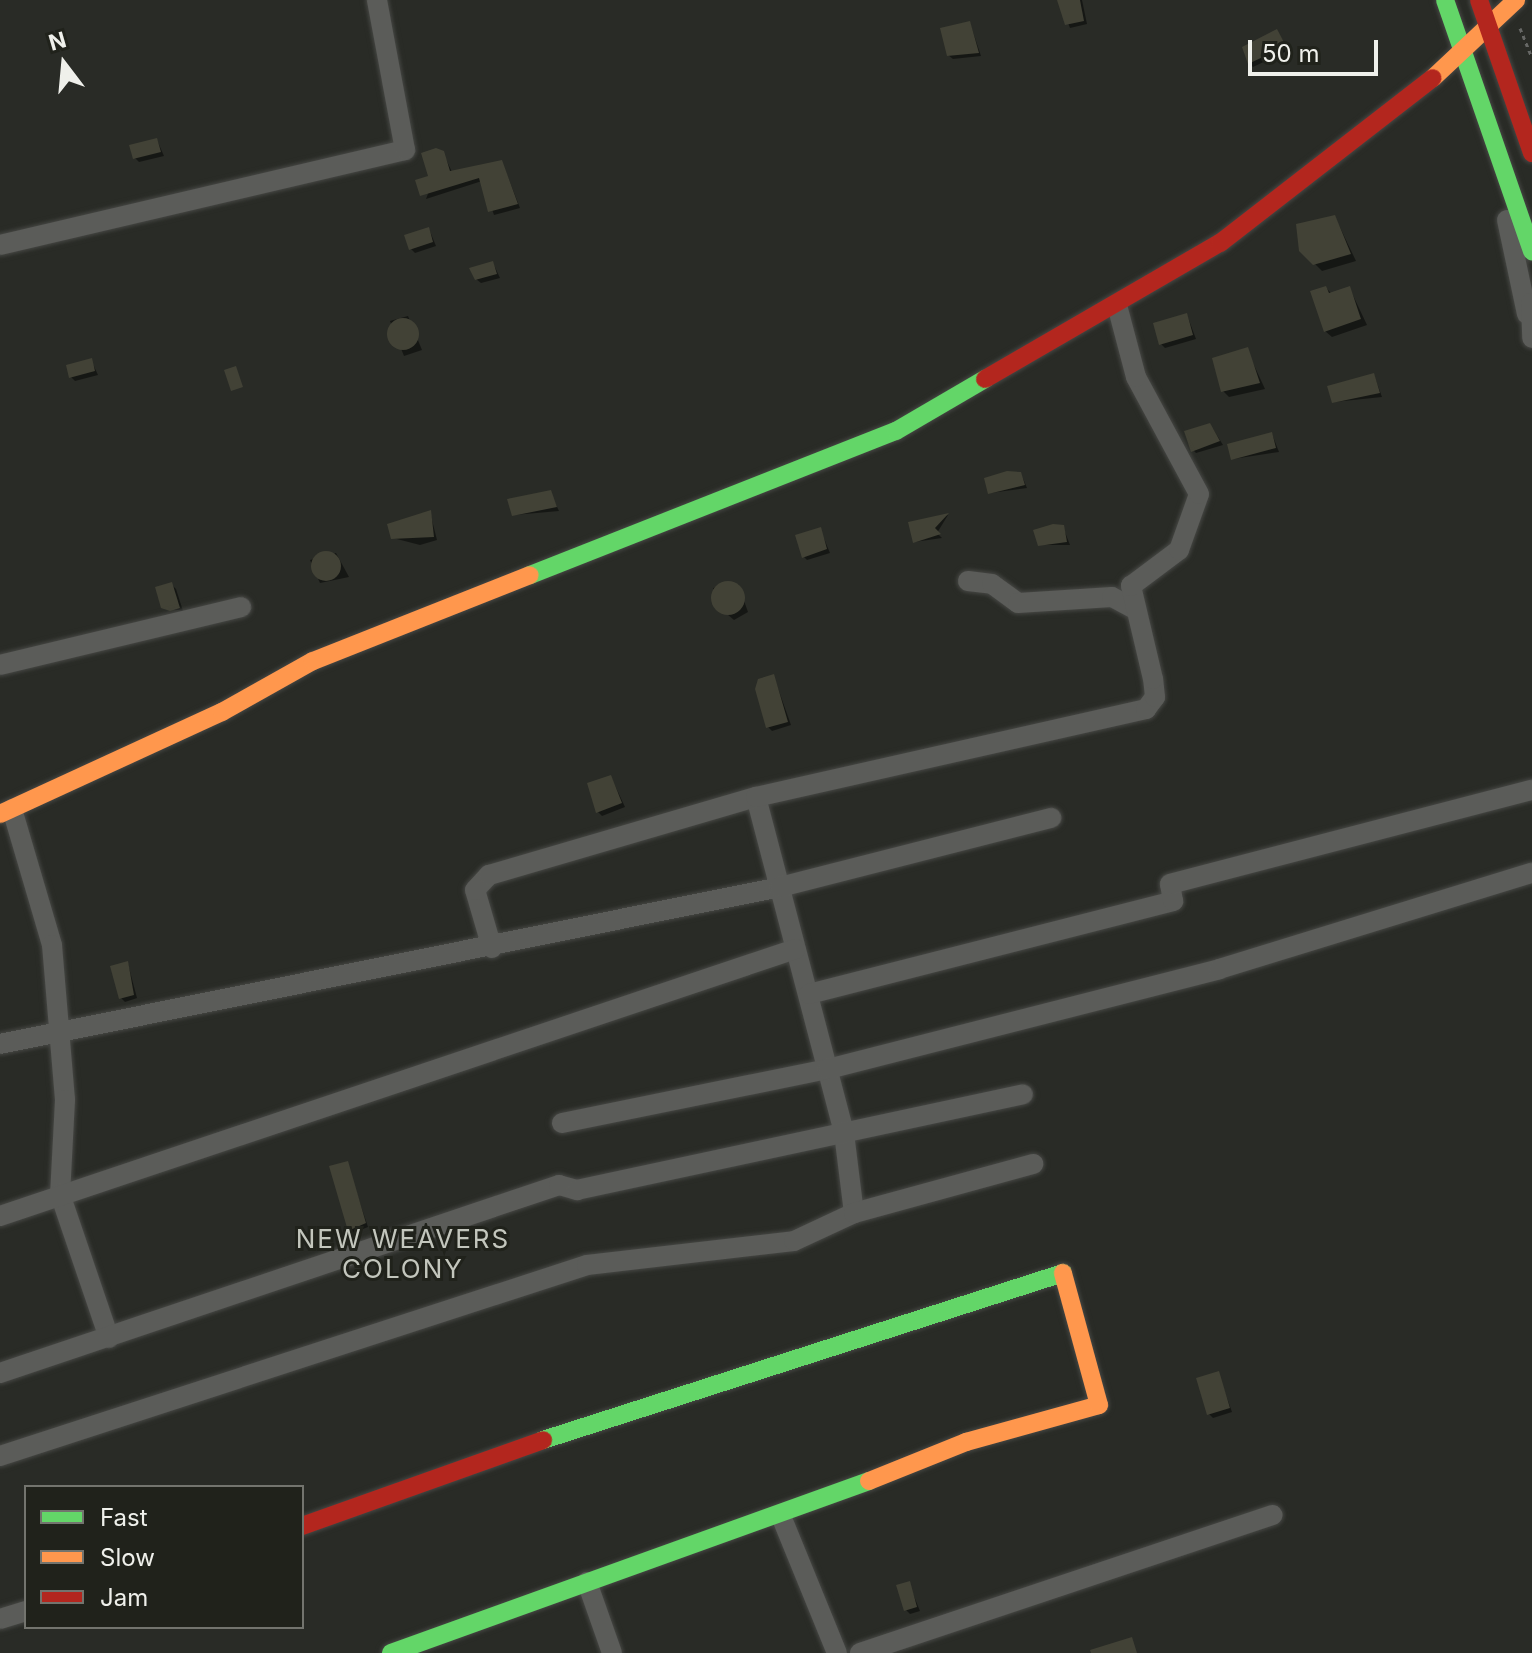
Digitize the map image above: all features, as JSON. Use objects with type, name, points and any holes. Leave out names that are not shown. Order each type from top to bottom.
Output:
[{"type":"main road","points":[[1445,0],[1532,251]]},
{"type":"main road","points":[[1479,0],[1532,153]]},
{"type":"main road","points":[[6,811],[222,712],[313,661],[896,431],[1220,243],[1464,52],[1513,3]]},
{"type":"main road","points":[[304,1525],[562,1433],[1063,1273],[1099,1405],[966,1442],[781,1516],[391,1653]]},
{"type":"street","points":[[0,245],[405,150],[377,0]]},
{"type":"street","points":[[1510,191],[1510,250],[1529,308],[1532,338]]},
{"type":"street","points":[[492,948],[475,890],[489,875],[756,797],[1146,709],[1155,697],[1153,679],[1131,586],[1179,550],[1199,494],[1136,377],[1117,305]]},
{"type":"street","points":[[968,581],[992,584],[1018,603],[1112,597],[1136,610]]},
{"type":"street","points":[[0,665],[241,607]]},
{"type":"street","points":[[809,994],[1173,901],[1170,884],[1532,790]]},
{"type":"street","points":[[756,797],[844,1133],[854,1213]]},
{"type":"street","points":[[6,811],[52,945],[56,1033],[65,1100],[60,1194],[109,1338]]},
{"type":"street","points":[[0,1044],[492,948],[780,887],[1051,818]]},
{"type":"street","points":[[562,1123],[828,1069],[1219,969],[1532,873]]},
{"type":"street","points":[[0,1216],[795,949]]},
{"type":"street","points":[[0,1373],[559,1185],[577,1190],[1023,1094]]},
{"type":"street","points":[[0,1456],[587,1265],[794,1241],[854,1213],[1033,1164]]},
{"type":"street","points":[[860,1653],[1273,1515]]},
{"type":"street","points":[[781,1516],[837,1653]]},
{"type":"street","points":[[587,1582],[612,1653]]},
{"type":"street","points":[[0,1619],[24,1612]]},
{"type":"path","points":[[1513,3],[1532,57]]},
{"type":"building","points":[[1057,0],[1080,0],[1084,21],[1065,25]]},
{"type":"building","points":[[970,21],[979,53],[947,56],[940,28]]},
{"type":"building","points":[[1277,29],[1286,46],[1248,64],[1242,47]]},
{"type":"building","points":[[157,138],[161,152],[133,159],[129,145]]},
{"type":"building","points":[[436,148],[444,151],[450,171],[502,160],[518,204],[488,212],[479,178],[420,196],[415,180],[428,176],[421,153]]},
{"type":"building","points":[[1335,215],[1351,254],[1313,265],[1299,251],[1296,224]]},
{"type":"building","points":[[429,227],[433,242],[409,250],[404,235]]},
{"type":"building","points":[[493,261],[497,274],[475,280],[469,268]]},
{"type":"building","points":[[1326,286],[1329,293],[1350,286],[1361,319],[1324,332],[1310,291]]},
{"type":"building","points":[[1187,313],[1193,335],[1159,345],[1153,323]]},
{"type":"building","points":[[403,318],[414,323],[419,334],[414,345],[403,350],[392,345],[387,334],[392,323]]},
{"type":"building","points":[[1248,347],[1260,383],[1221,392],[1212,358]]},
{"type":"building","points":[[92,358],[95,371],[69,378],[66,365]]},
{"type":"building","points":[[236,366],[243,387],[231,391],[224,370]]},
{"type":"building","points":[[1374,373],[1380,393],[1332,403],[1327,386]]},
{"type":"building","points":[[1210,423],[1220,441],[1191,452],[1184,431]]},
{"type":"building","points":[[1272,432],[1276,448],[1231,460],[1227,444]]},
{"type":"building","points":[[1007,471],[1021,472],[1025,485],[988,494],[984,478]]},
{"type":"building","points":[[551,490],[557,507],[512,516],[507,499]]},
{"type":"building","points":[[431,510],[434,537],[391,539],[387,524]]},
{"type":"building","points":[[949,513],[935,528],[941,534],[913,543],[908,522]]},
{"type":"building","points":[[1053,524],[1064,525],[1067,542],[1038,546],[1033,530]]},
{"type":"building","points":[[821,527],[827,549],[802,558],[795,535]]},
{"type":"building","points":[[326,551],[337,555],[341,566],[337,577],[326,581],[315,577],[311,566],[315,555]]},
{"type":"building","points":[[728,581],[740,586],[745,598],[740,610],[728,615],[716,610],[711,598],[716,586]]},
{"type":"building","points":[[172,582],[180,608],[170,611],[161,608],[155,587]]},
{"type":"building","points":[[774,674],[788,722],[766,728],[755,689],[758,679]]},
{"type":"building","points":[[611,775],[622,803],[596,813],[587,783]]},
{"type":"building","points":[[128,961],[134,995],[119,999],[110,966]]},
{"type":"building","points":[[348,1161],[366,1223],[348,1231],[329,1166]]},
{"type":"building","points":[[1219,1371],[1230,1408],[1207,1415],[1196,1378]]},
{"type":"building","points":[[910,1581],[917,1607],[904,1611],[896,1585]]},
{"type":"building","points":[[1132,1637],[1137,1653],[1091,1653],[1090,1650]]},
{"type":"traffic: fast","points":[[1445,0],[1532,251]]},
{"type":"traffic: fast","points":[[530,575],[896,431],[985,379]]},
{"type":"traffic: fast","points":[[543,1440],[1063,1273]]},
{"type":"traffic: fast","points":[[391,1653],[869,1481]]},
{"type":"traffic: slow","points":[[1433,78],[1516,0]]},
{"type":"traffic: slow","points":[[0,814],[222,712],[313,661],[530,575]]},
{"type":"traffic: slow","points":[[869,1481],[966,1442],[1099,1405],[1063,1273]]},
{"type":"traffic: jam","points":[[1479,0],[1532,153]]},
{"type":"traffic: jam","points":[[985,379],[1220,243],[1433,78]]},
{"type":"traffic: jam","points":[[304,1525],[543,1440]]},
{"type":"district","name":"NEW WEAVERS COLONY","points":[[403,1254]]}]
